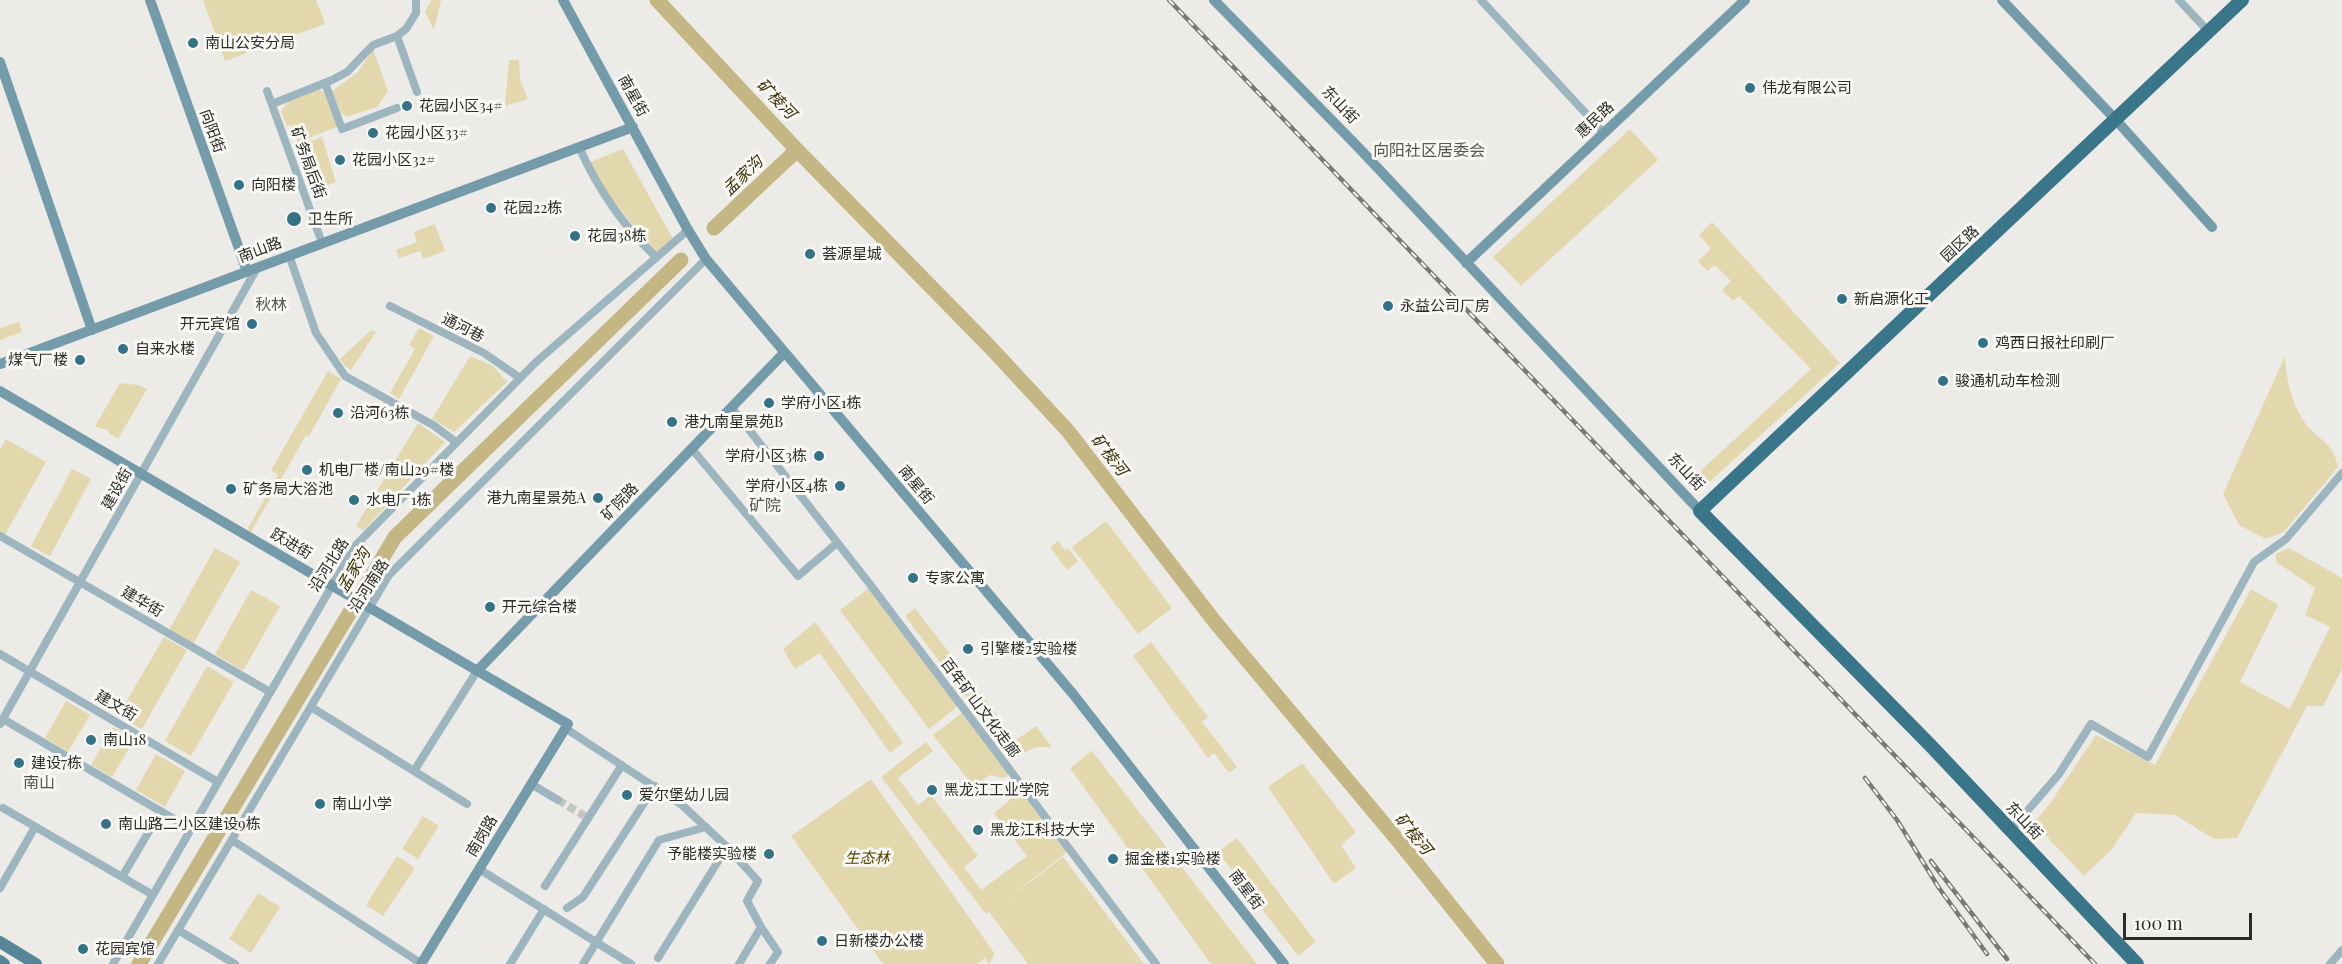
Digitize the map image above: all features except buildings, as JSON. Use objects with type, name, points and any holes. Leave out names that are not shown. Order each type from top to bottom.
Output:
[{"type":"highway","name":"园区路","points":[[1700,510],[2242,0]]},
{"type":"highway","name":"东山街","points":[[1700,510],[2011,830],[2137,964]]},
{"type":"main road","points":[[0,942],[36,964]]},
{"type":"main road","points":[[0,961],[4,964]]},
{"type":"street","name":"向阳街","points":[[150,0],[252,269]]},
{"type":"street","points":[[272,104],[347,72],[373,45],[397,36],[406,29],[416,13],[416,0]]},
{"type":"street","name":"南星街","points":[[563,0],[706,259],[1073,694],[1284,964]]},
{"type":"street","name":"东山街","points":[[1214,0],[1357,146],[1700,510]]},
{"type":"street","points":[[1481,0],[1603,132]]},
{"type":"street","name":"惠民路","points":[[1466,263],[1745,0]]},
{"type":"street","points":[[2002,0],[2116,120],[2212,227]]},
{"type":"street","points":[[2179,0],[2209,32]]},
{"type":"street","points":[[397,36],[417,92]]},
{"type":"street","points":[[0,62],[92,330]]},
{"type":"street","points":[[325,83],[342,129],[397,108]]},
{"type":"street","name":"矿务局后街","points":[[267,92],[322,243]]},
{"type":"street","name":"南山路","points":[[0,364],[633,127]]},
{"type":"street","points":[[579,147],[603,192],[656,257]]},
{"type":"street","name":"沿河北路","points":[[113,964],[331,585],[363,536],[520,378],[688,230]]},
{"type":"street","points":[[289,255],[316,333],[345,376],[434,425],[456,442]]},
{"type":"street","name":"沿河南路","points":[[158,964],[311,707],[367,606],[389,574],[706,259]]},
{"type":"street","name":"建设街","points":[[1,721],[243,292],[252,269]]},
{"type":"street","name":"通河巷","points":[[390,306],[484,353],[520,378]]},
{"type":"street","name":"矿院路","points":[[477,671],[784,353]]},
{"type":"street","name":"跃进街","points":[[0,391],[477,671],[566,726]]},
{"type":"street","name":"百年矿山文化走廊","points":[[732,408],[869,584],[1156,964]]},
{"type":"street","points":[[692,449],[798,576],[837,543]]},
{"type":"street","points":[[2011,830],[2059,774],[2091,724],[2148,757],[2254,562],[2286,539],[2342,473]]},
{"type":"street","name":"建华街","points":[[0,536],[270,692]]},
{"type":"street","name":"建文街","points":[[0,654],[218,782]]},
{"type":"street","points":[[414,771],[477,671]]},
{"type":"street","points":[[311,707],[467,804]]},
{"type":"street","points":[[1,721],[191,829]]},
{"type":"street","points":[[566,726],[682,805],[728,847],[758,880],[747,901],[778,952],[770,964]]},
{"type":"street","name":"南岗路","points":[[422,964],[566,726]]},
{"type":"street","points":[[545,886],[622,765]]},
{"type":"street","points":[[531,783],[558,800]]},
{"type":"street","points":[[567,908],[583,897],[655,786]]},
{"type":"street","points":[[3,808],[153,895]]},
{"type":"street","points":[[122,877],[161,811]]},
{"type":"street","points":[[0,888],[35,827]]},
{"type":"street","points":[[583,964],[659,840],[706,827]]},
{"type":"street","points":[[232,840],[422,964]]},
{"type":"street","points":[[658,958],[728,847]]},
{"type":"street","points":[[479,869],[631,964]]},
{"type":"street","points":[[510,964],[544,909]]},
{"type":"street","points":[[739,964],[761,927]]},
{"type":"street","points":[[178,930],[235,964]]},
{"type":"street","points":[[2330,964],[2342,950]]},
{"type":"green space","points":[[203,0],[316,0],[325,24],[225,61]]},
{"type":"green space","points":[[432,0],[441,0],[434,30],[425,11]]},
{"type":"green space","points":[[373,49],[388,91],[377,107],[346,117],[341,113],[332,91],[358,72]]},
{"type":"green space","points":[[509,60],[519,60],[520,80],[528,99],[505,106]]},
{"type":"green space","points":[[319,89],[325,94],[337,127],[308,138],[310,141],[322,137],[336,182],[313,190],[291,125],[287,126],[281,112],[288,101]]},
{"type":"green space","points":[[1630,129],[1658,160],[1521,286],[1493,257]]},
{"type":"green space","points":[[623,149],[673,239],[655,254],[605,190],[588,163]]},
{"type":"green space","points":[[1712,222],[1840,363],[1706,485],[1697,474],[1811,369],[1739,296],[1733,301],[1722,290],[1731,281],[1715,265],[1707,271],[1698,261],[1711,249],[1699,235]]},
{"type":"green space","points":[[435,224],[445,251],[423,259],[420,251],[399,258],[396,250],[417,242],[414,232]]},
{"type":"green space","points":[[19,322],[22,332],[0,340],[0,328]]},
{"type":"green space","points":[[419,328],[434,336],[399,399],[390,393],[415,349],[409,345]]},
{"type":"green space","points":[[371,330],[376,332],[351,370],[340,359]]},
{"type":"green space","points":[[470,356],[493,366],[507,382],[454,432],[432,419]]},
{"type":"green space","points":[[2285,356],[2288,382],[2296,407],[2305,423],[2329,447],[2338,467],[2284,532],[2266,539],[2239,525],[2223,494]]},
{"type":"green space","points":[[328,371],[341,379],[251,532],[247,530],[278,475],[271,470]]},
{"type":"green space","points":[[120,383],[138,385],[147,389],[118,439],[107,429],[95,426]]},
{"type":"green space","points":[[418,423],[445,442],[364,530],[356,526]]},
{"type":"green space","points":[[6,439],[46,462],[5,535],[0,533],[0,450]]},
{"type":"green space","points":[[72,469],[91,479],[50,556],[31,546]]},
{"type":"green space","points":[[1106,521],[1172,608],[1138,634],[1072,547]]},
{"type":"green space","points":[[1058,541],[1065,550],[1068,548],[1078,561],[1067,570],[1050,547]]},
{"type":"green space","points":[[215,548],[240,562],[193,644],[169,630]]},
{"type":"green space","points":[[2289,548],[2342,578],[2342,669],[2323,706],[2307,706],[2237,838],[2214,839],[2175,815],[2136,813],[2112,849],[2084,876],[2034,823],[2051,802],[2096,735],[2155,765],[2251,589],[2278,605],[2240,682],[2290,709],[2330,627],[2305,615],[2315,588],[2276,562],[2276,554]]},
{"type":"green space","points":[[869,588],[958,706],[929,729],[840,610]]},
{"type":"green space","points":[[251,590],[280,606],[243,671],[215,654]]},
{"type":"green space","points":[[915,608],[1016,740],[1036,726],[1052,747],[1037,747],[1016,756],[1005,749],[905,616]]},
{"type":"green space","points":[[815,622],[903,743],[890,753],[820,653],[795,669],[783,649]]},
{"type":"green space","points":[[164,637],[187,650],[142,729],[118,716]]},
{"type":"green space","points":[[1151,642],[1208,717],[1202,722],[1237,767],[1229,773],[1214,753],[1208,758],[1133,656]]},
{"type":"green space","points":[[207,666],[234,682],[191,756],[165,741]]},
{"type":"green space","points":[[66,701],[90,715],[68,752],[45,738]]},
{"type":"green space","points":[[962,713],[1009,774],[1004,778],[990,775],[974,787],[933,735]]},
{"type":"green space","points":[[113,727],[134,740],[112,777],[91,765]]},
{"type":"green space","points":[[926,742],[933,751],[898,778],[918,805],[931,795],[978,856],[964,867],[981,890],[1027,856],[994,813],[1009,801],[1012,789],[1016,785],[1067,852],[998,906],[1063,857],[1144,964],[1028,964],[989,912],[986,914],[881,777]]},
{"type":"green space","points":[[1092,751],[1257,964],[1211,964],[1070,768]]},
{"type":"green space","points":[[156,754],[185,771],[165,807],[136,790]]},
{"type":"green space","points":[[1302,763],[1356,832],[1341,845],[1356,868],[1334,884],[1268,787]]},
{"type":"green space","name":"生态林","points":[[871,779],[995,954],[989,964],[985,958],[977,964],[883,964],[791,836]]},
{"type":"green space","points":[[423,816],[439,826],[418,859],[402,849]]},
{"type":"green space","points":[[1237,838],[1316,942],[1298,956],[1218,852]]},
{"type":"green space","points":[[397,856],[415,868],[383,916],[366,905]]},
{"type":"green space","points":[[258,893],[280,907],[251,953],[229,939]]},
{"type":"waterway","name":"矿棱河","points":[[657,0],[797,150],[989,346],[1068,431],[1215,622],[1401,844],[1497,964]]},
{"type":"waterway","name":"孟家沟","points":[[714,228],[797,150]]},
{"type":"waterway","name":"孟家沟","points":[[139,964],[395,537],[681,260]]},
{"type":"tunnel","points":[[558,800],[588,818]]},
{"type":"railway","points":[[1169,0],[2095,964]]},
{"type":"railway","points":[[1865,778],[1897,820],[1939,888],[1987,954]]},
{"type":"railway","points":[[1931,861],[2007,959]]},
{"type":"place","name":"南山公安分局","points":[[193,43]]},
{"type":"place","name":"伟龙有限公司","points":[[1750,88]]},
{"type":"place","name":"花园小区34#","points":[[407,106]]},
{"type":"place","name":"花园小区33#","points":[[373,133]]},
{"type":"place","name":"花园小区32#","points":[[340,160]]},
{"type":"place","name":"向阳楼","points":[[239,185]]},
{"type":"place","name":"花园22栋","points":[[491,208]]},
{"type":"place","name":"卫生所","points":[[294,219]]},
{"type":"place","name":"花园38栋","points":[[575,236]]},
{"type":"place","name":"荟源星城","points":[[810,254]]},
{"type":"place","name":"新启源化工","points":[[1842,299]]},
{"type":"place","name":"永益公司厂房","points":[[1388,306]]},
{"type":"place","name":"开元宾馆","points":[[252,324]]},
{"type":"place","name":"鸡西日报社印刷厂","points":[[1983,343]]},
{"type":"place","name":"自来水楼","points":[[123,349]]},
{"type":"place","name":"煤气厂楼","points":[[80,360]]},
{"type":"place","name":"骏通机动车检测","points":[[1943,381]]},
{"type":"place","name":"学府小区1栋","points":[[769,403]]},
{"type":"place","name":"沿河63栋","points":[[338,413]]},
{"type":"place","name":"港九南星景苑B","points":[[672,422]]},
{"type":"place","name":"学府小区3栋","points":[[819,456]]},
{"type":"place","name":"机电厂楼/南山29#楼","points":[[307,470]]},
{"type":"place","name":"学府小区4栋","points":[[840,486]]},
{"type":"place","name":"矿务局大浴池","points":[[231,489]]},
{"type":"place","name":"港九南星景苑A","points":[[598,498]]},
{"type":"place","name":"水电厂1栋","points":[[354,500]]},
{"type":"place","name":"专家公寓","points":[[913,578]]},
{"type":"place","name":"开元综合楼","points":[[490,607]]},
{"type":"place","name":"引擎楼2实验楼","points":[[968,649]]},
{"type":"place","name":"南山18","points":[[91,740]]},
{"type":"place","name":"建设7栋","points":[[19,763]]},
{"type":"place","name":"黑龙江工业学院","points":[[932,790]]},
{"type":"place","name":"爱尔堡幼儿园","points":[[627,795]]},
{"type":"place","name":"南山小学","points":[[320,804]]},
{"type":"place","name":"南山路二小区建设9栋","points":[[106,824]]},
{"type":"place","name":"黑龙江科技大学","points":[[978,830]]},
{"type":"place","name":"予能楼实验楼","points":[[769,854]]},
{"type":"place","name":"掘金楼1实验楼","points":[[1113,859]]},
{"type":"place","name":"日新楼办公楼","points":[[822,941]]},
{"type":"place","name":"花园宾馆","points":[[83,949]]},
{"type":"district","name":"向阳社区居委会","points":[[1429,151]]},
{"type":"district","name":"秋林","points":[[271,305]]},
{"type":"district","name":"矿院","points":[[765,506]]},
{"type":"district","name":"南山","points":[[39,783]]}]
